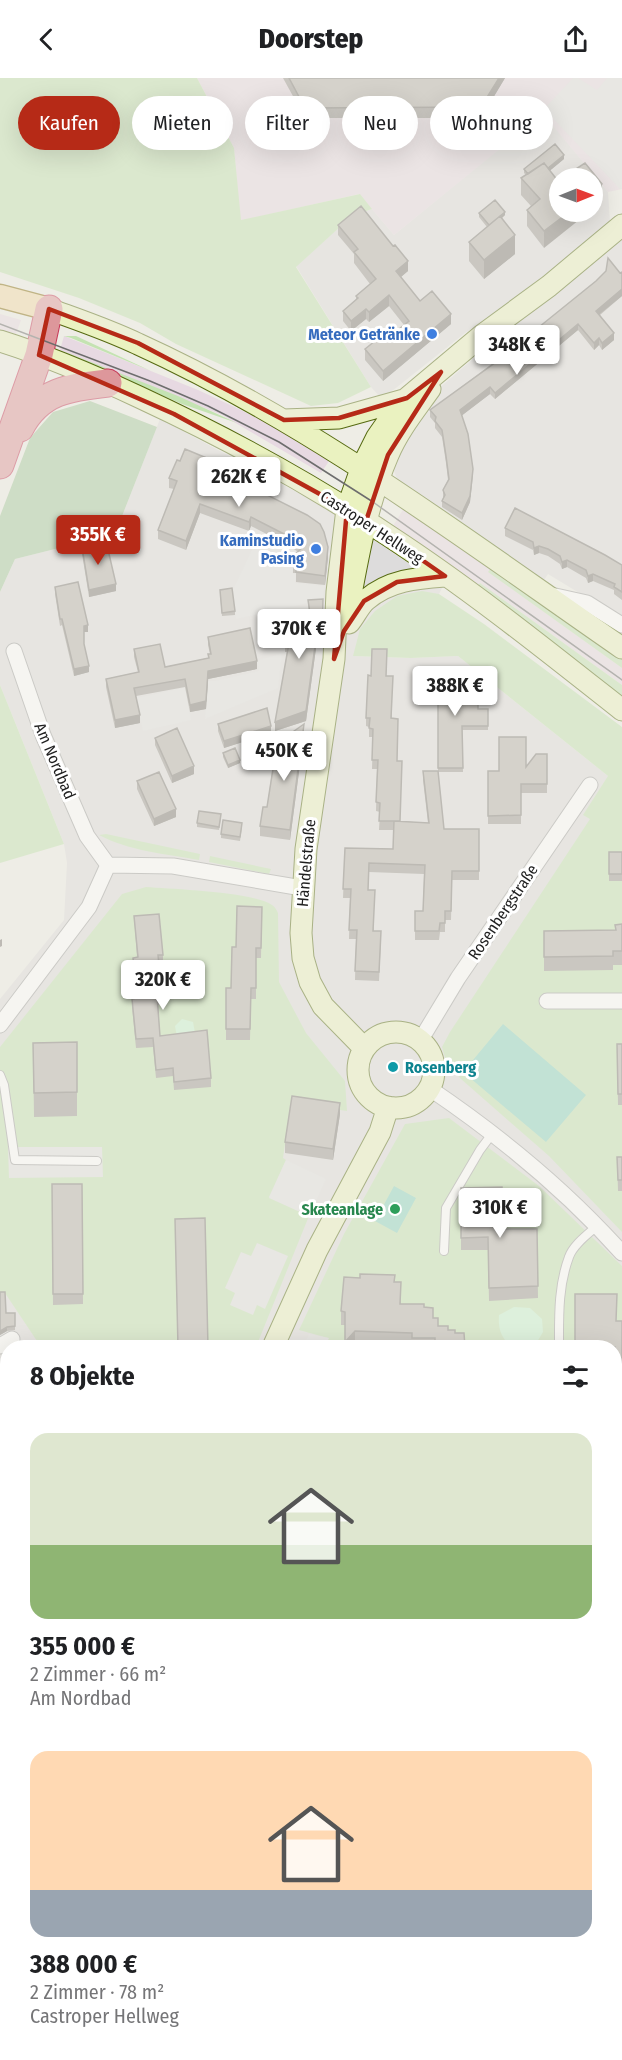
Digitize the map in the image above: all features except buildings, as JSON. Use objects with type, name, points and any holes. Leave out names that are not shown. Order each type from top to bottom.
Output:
[{"type":"highway","points":[[0,467],[33,352],[49,309]]},
{"type":"highway","points":[[0,423],[15,373],[33,352]]},
{"type":"highway","points":[[0,467],[24,420],[39,402],[54,394],[80,386],[108,383]]},
{"type":"highway","points":[[0,416],[0,423]]},
{"type":"main road","points":[[370,474],[377,437],[390,417],[407,398],[441,372],[481,336],[549,286],[621,227]]},
{"type":"main road","points":[[0,296],[49,309],[138,343],[284,420],[370,474],[622,648]]},
{"type":"main road","name":"Castroper Hellweg","points":[[0,341],[108,383],[213,434],[347,509],[445,576],[622,710]]},
{"type":"main road","points":[[370,474],[388,455],[398,434],[441,372]]},
{"type":"main road","points":[[284,420],[339,417],[407,398]]},
{"type":"main road","name":"Händelstraße","points":[[364,1047],[323,1006],[310,982],[302,950],[302,888],[310,811],[333,659],[338,583],[347,509],[370,474]]},
{"type":"main road","name":"Händelstraße","points":[[333,659],[344,631],[366,521],[370,474]]},
{"type":"main road","name":"Händelstraße","points":[[344,631],[364,602],[380,590],[397,582],[445,576]]},
{"type":"main road","points":[[391,1032],[406,1033],[420,1041],[428,1050],[433,1063],[433,1075],[429,1088],[412,1104],[388,1107],[376,1102],[359,1082],[358,1064],[364,1047],[376,1037],[391,1032]]},
{"type":"main road","points":[[276,1340],[317,1250],[380,1132],[388,1107]]},
{"type":"street","points":[[542,592],[587,603],[622,625]]},
{"type":"street","name":"Am Nordbad","points":[[14,651],[43,735],[87,836],[108,865]]},
{"type":"street","name":"Rosenbergstraße","points":[[420,1041],[458,978],[590,785]]},
{"type":"street","points":[[0,1025],[89,907],[108,865],[173,866],[302,888]]},
{"type":"street","points":[[548,1001],[622,1001]]},
{"type":"street","points":[[429,1088],[532,1163],[598,1226],[622,1253]]},
{"type":"lane","points":[[0,1075],[4,1084],[15,1160],[97,1161]]},
{"type":"lane","points":[[444,1251],[446,1208],[492,1134]]},
{"type":"lane","points":[[559,1340],[559,1305],[569,1256],[598,1226]]},
{"type":"highlighted area","points":[[49,309],[138,343],[284,420],[339,418],[407,398],[441,372],[388,455],[366,521],[445,576],[397,582],[364,601],[344,631],[334,659],[347,509],[174,414],[39,355]]},
{"type":"shaded area","points":[[197,78],[622,78],[622,189],[608,192],[603,186],[603,168],[588,168],[553,126],[553,96],[430,96],[430,150],[499,150],[394,235],[359,194],[240,221],[233,146],[233,96],[207,96]]},
{"type":"shaded area","points":[[573,78],[578,78],[597,90],[607,78],[622,78],[622,189],[553,118],[553,99]]},
{"type":"shaded area","points":[[553,125],[588,168],[549,168],[549,222],[603,222],[603,186],[608,192],[610,222],[505,311],[465,333],[382,399],[371,387],[296,266],[352,216],[372,209],[394,235],[498,150],[553,150]]},
{"type":"shaded area","points":[[622,238],[622,619],[548,574],[542,583],[398,482],[392,465],[437,390],[526,313]]},
{"type":"shaded area","points":[[0,314],[21,320],[16,334],[0,330]]},
{"type":"shaded area","points":[[64,336],[198,390],[243,411],[281,430],[329,461],[321,473],[222,415],[60,350]]},
{"type":"shaded area","points":[[160,419],[321,505],[443,586],[439,594],[397,596],[353,656],[411,658],[458,656],[608,776],[622,828],[622,1340],[0,1340],[0,999],[64,920],[67,863],[64,844],[0,685],[0,592],[15,559],[115,534]]},
{"type":"shaded area","points":[[404,508],[491,568],[489,572],[622,668],[622,685],[480,583],[477,586],[393,526]]},
{"type":"shaded area","points":[[261,531],[290,546],[296,552],[299,557],[294,563],[292,573],[296,574],[295,583],[325,586],[322,600],[236,619],[232,592]]},
{"type":"shaded area","points":[[282,653],[278,688],[205,719],[208,681],[259,671],[257,661]]},
{"type":"shaded area","points":[[188,687],[191,699],[187,700],[191,720],[143,731],[136,698]]},
{"type":"shaded area","points":[[8,1147],[102,1147],[103,1177],[9,1178]]},
{"type":"shaded area","points":[[286,1160],[326,1179],[309,1216],[269,1198]]},
{"type":"shaded area","points":[[257,1243],[288,1256],[265,1309],[257,1305],[253,1315],[230,1305],[235,1293],[225,1288],[241,1252],[251,1256]]},
{"type":"shaded area","points":[[309,1334],[329,1338],[328,1340],[306,1340]]},
{"type":"green space","points":[[0,78],[197,78],[207,96],[132,96],[132,150],[233,150],[233,146],[241,220],[360,194],[372,209],[352,216],[296,267],[371,387],[338,403],[311,406],[176,344],[140,323],[79,298],[0,272]]},
{"type":"green space","points":[[64,336],[76,336],[151,371],[71,338]]},
{"type":"green space","points":[[60,350],[178,396],[237,423],[182,404]]},
{"type":"green space","points":[[90,401],[157,427],[115,534],[15,559],[0,592],[0,516],[30,438],[53,412]]},
{"type":"green space","points":[[491,568],[622,659],[622,668],[488,572]]},
{"type":"green space","points":[[480,583],[622,685],[622,697],[477,586]]},
{"type":"green space","points":[[422,591],[439,594],[484,624],[622,727],[622,1232],[549,1156],[461,1079],[446,1061],[442,1047],[590,819],[583,815],[608,776],[458,656],[411,658],[353,656],[360,629],[375,611],[397,596]]},
{"type":"green space","points":[[0,685],[64,844],[0,863]]},
{"type":"green space","points":[[106,834],[200,854],[199,860],[123,845],[99,835]]},
{"type":"green space","points":[[210,856],[271,869],[269,874],[209,862]]},
{"type":"green space","points":[[146,887],[193,890],[248,897],[272,905],[278,913],[279,982],[306,1033],[345,1081],[347,1111],[291,1103],[283,1158],[286,1160],[269,1197],[309,1216],[259,1340],[36,1340],[5,1293],[0,1293],[0,1047],[122,894]]},
{"type":"green space","points":[[182,1019],[193,1022],[195,1033],[177,1037],[175,1026]]},
{"type":"green space","points":[[503,1024],[586,1095],[546,1142],[463,1072]]},
{"type":"green space","points":[[449,1118],[539,1186],[622,1266],[622,1340],[327,1340],[328,1338],[299,1330],[344,1234],[405,1124]]},
{"type":"green space","name":"Skateanlage","points":[[394,1186],[416,1198],[397,1233],[375,1221]]},
{"type":"green space","points":[[514,1307],[530,1308],[542,1319],[543,1332],[538,1340],[505,1340],[500,1329],[499,1315]]},
{"type":"tram line","points":[[0,324],[150,381],[208,406],[279,442],[373,502],[622,680]]},
{"type":"place","name":"Meteor Getränke","points":[[432,334]]},
{"type":"place","name":"Kaminstudio Pasing","points":[[316,549]]},
{"type":"place","name":"Rosenberg","points":[[393,1067]]},
{"type":"place","name":"Skateanlage","points":[[395,1209]]}]
